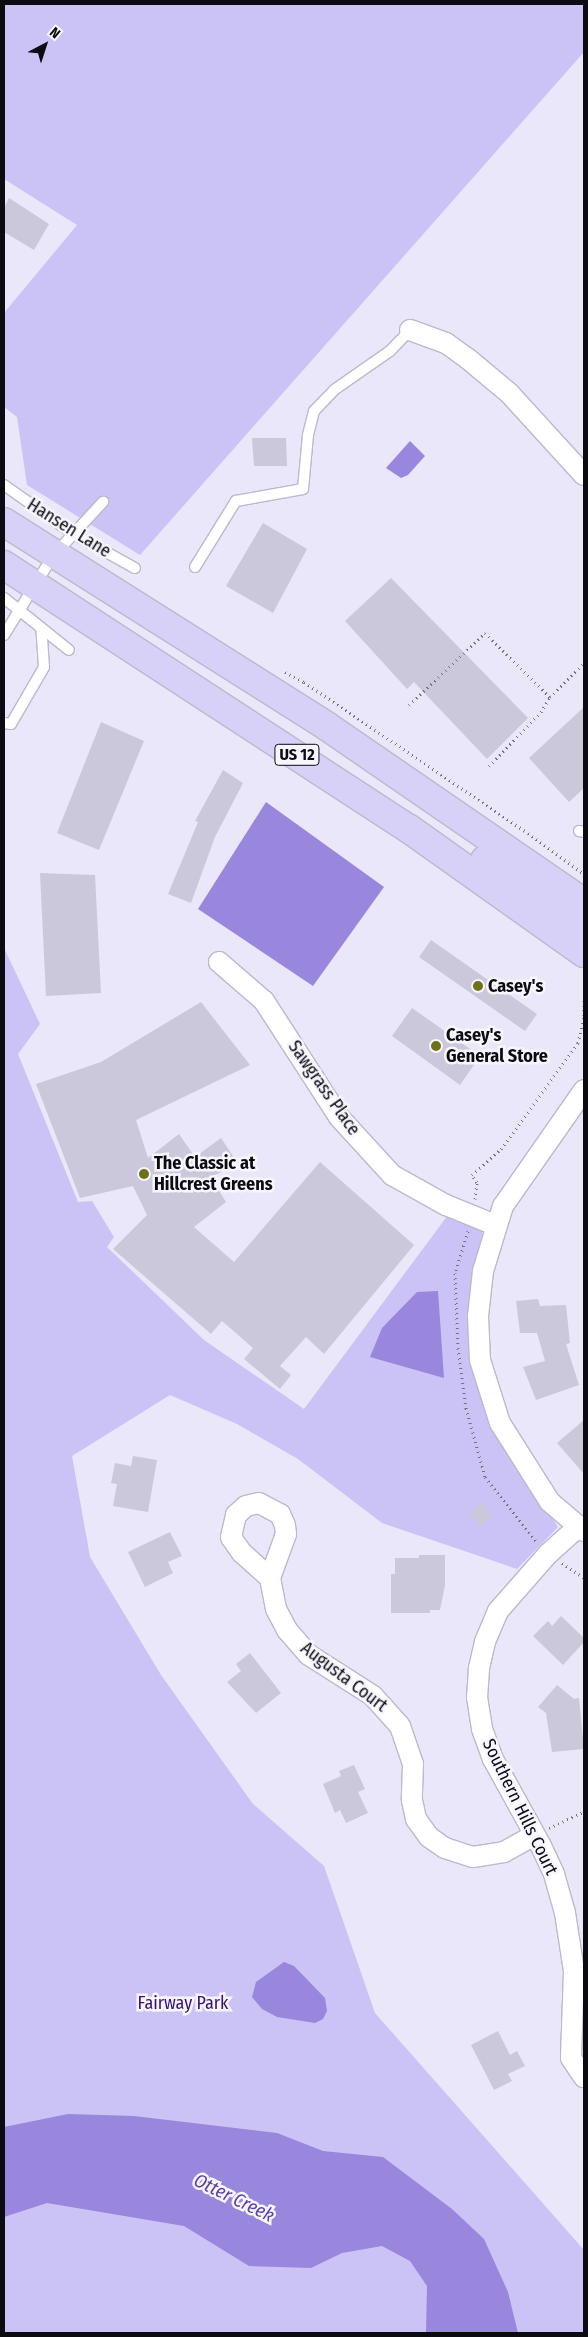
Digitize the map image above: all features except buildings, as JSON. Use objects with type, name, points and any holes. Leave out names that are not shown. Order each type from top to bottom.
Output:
[{"type":"main road","name":"US 12","points":[[4,522],[53,556],[336,732],[584,903]]},
{"type":"main road","name":"US 12","points":[[4,566],[308,762],[502,892],[584,953]]},
{"type":"main road","points":[[267,735],[337,765],[532,888],[584,927]]},
{"type":"main road","points":[[308,762],[356,805],[584,972]]},
{"type":"street","points":[[410,330],[446,343],[468,358],[509,393],[584,475]]},
{"type":"street","name":"Sawgrass Place","points":[[219,962],[264,1002],[339,1117],[378,1161],[413,1189],[495,1225]]},
{"type":"street","points":[[581,1529],[550,1502],[522,1462],[500,1423],[489,1395],[480,1360],[478,1316],[483,1271],[495,1225],[518,1181],[584,1090]]},
{"type":"street","name":"Southern Hills Court","points":[[581,1529],[548,1554],[498,1611],[483,1651],[477,1697],[482,1729],[493,1759],[535,1835],[556,1882],[565,1913],[579,1975],[570,2043],[571,2058],[584,2076]]},
{"type":"street","name":"Augusta Court","points":[[270,1578],[276,1608],[297,1642],[321,1664],[341,1673],[373,1696],[400,1726],[413,1764],[412,1800],[416,1819],[429,1836],[452,1851],[473,1857],[504,1852],[535,1835]]},
{"type":"lane","points":[[195,567],[236,501],[303,490],[308,435],[314,411],[334,390],[390,351],[410,330]]},
{"type":"lane","name":"Hansen Lane","points":[[4,485],[72,533],[135,568]]},
{"type":"lane","points":[[4,635],[17,608],[53,556],[72,533],[103,502]]},
{"type":"lane","points":[[4,598],[68,650]]},
{"type":"lane","points":[[4,723],[11,724],[44,668],[41,628]]},
{"type":"path","points":[[408,705],[485,634],[550,697]]},
{"type":"path","points":[[489,766],[541,712],[550,697],[584,663]]},
{"type":"path","points":[[584,1000],[584,1016],[578,1043],[501,1149],[472,1175],[477,1182],[474,1216],[455,1274],[458,1348],[466,1408],[485,1477],[514,1518],[548,1554],[584,1578]]},
{"type":"path","points":[[535,1835],[584,1812]]},
{"type":"green space","points":[[4,4],[584,4],[584,52],[140,555],[27,485],[17,417],[4,407],[4,313],[77,225],[4,179]]},
{"type":"green space","name":"Fairway Park","points":[[4,948],[40,1024],[18,1054],[78,1202],[92,1201],[114,1237],[107,1247],[204,1340],[304,1409],[448,1215],[483,1230],[468,1305],[485,1410],[558,1527],[517,1569],[382,1523],[298,1459],[237,1424],[170,1395],[72,1456],[90,1557],[161,1675],[253,1804],[324,1866],[375,2013],[584,2250],[584,2333],[4,2333]]},
{"type":"water","points":[[410,441],[425,456],[408,475],[401,478],[386,468]]},
{"type":"water","points":[[266,802],[384,887],[313,986],[198,909]]},
{"type":"water","points":[[438,1291],[444,1378],[370,1357],[382,1328],[417,1292]]},
{"type":"water","points":[[284,1962],[294,1966],[325,1998],[327,2011],[323,2019],[315,2023],[277,2017],[262,2009],[252,1997],[256,1982]]},
{"type":"water","name":"Otter Creek","points":[[68,2114],[134,2116],[277,2133],[323,2151],[383,2157],[452,2209],[484,2239],[508,2292],[518,2333],[426,2333],[427,2286],[410,2261],[382,2246],[342,2253],[311,2268],[249,2266],[184,2226],[47,2203],[4,2217],[4,2127]]},
{"type":"place","name":"Casey's","points":[[478,986]]},
{"type":"place","name":"Casey's General Store","points":[[436,1046]]},
{"type":"place","name":"The Classic at Hillcrest Greens","points":[[144,1174]]}]
